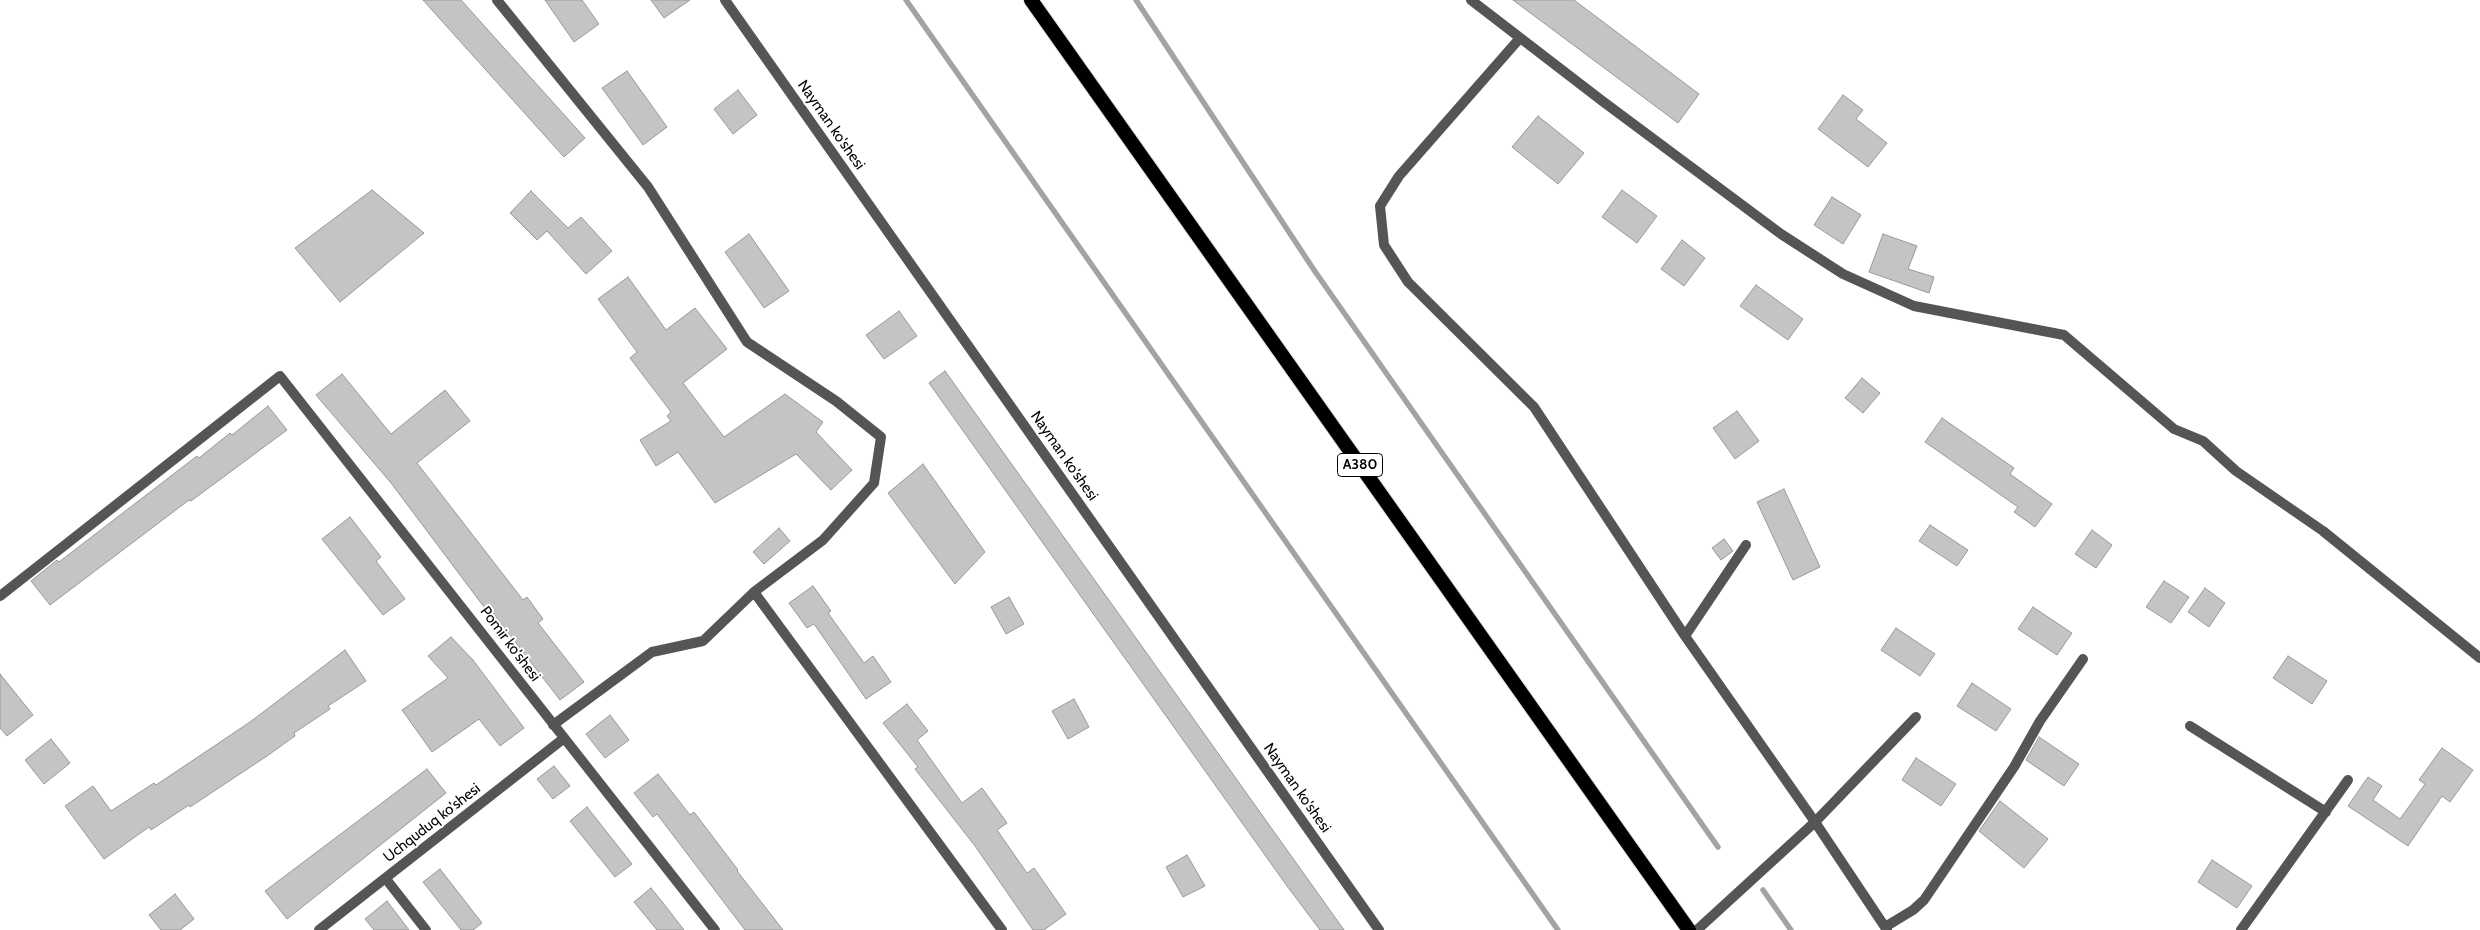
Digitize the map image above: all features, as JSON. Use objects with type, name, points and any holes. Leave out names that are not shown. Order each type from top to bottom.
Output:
[{"type":"highway","name":"A380","points":[[1031,0],[1690,930]]},
{"type":"street","points":[[497,0],[648,187],[746,342],[836,401],[881,436],[874,483],[823,540],[754,592],[703,641],[652,652],[553,725]]},
{"type":"street","name":"Nayman ko'shesi","points":[[725,0],[1379,930]]},
{"type":"street","points":[[1471,0],[1782,234],[1843,274],[1914,306],[2064,335],[2174,429],[2203,441],[2236,471],[2323,531],[2480,658]]},
{"type":"street","points":[[1520,38],[1400,176],[1380,206],[1384,245],[1408,282],[1534,407],[1686,636],[1815,822],[1886,929],[1924,900],[2014,767],[2040,721],[2083,659]]},
{"type":"street","name":"Pomir ko'shesi","points":[[0,596],[280,376],[563,739],[715,930]]},
{"type":"street","points":[[1686,636],[1746,545]]},
{"type":"street","points":[[754,592],[1002,930]]},
{"type":"street","points":[[1697,930],[1815,822],[1916,717]]},
{"type":"street","points":[[2190,726],[2326,812]]},
{"type":"street","name":"Uchquduq ko'shesi","points":[[319,930],[563,739]]},
{"type":"street","points":[[2241,930],[2348,780]]},
{"type":"street","points":[[386,879],[426,930]]},
{"type":"building","points":[[423,0],[461,0],[585,138],[564,157]]},
{"type":"building","points":[[545,0],[582,0],[599,24],[574,42]]},
{"type":"building","points":[[651,0],[690,0],[664,18]]},
{"type":"building","points":[[1513,0],[1574,0],[1699,94],[1678,123]]},
{"type":"building","points":[[627,71],[667,127],[643,145],[602,88]]},
{"type":"building","points":[[738,90],[757,115],[733,134],[714,109]]},
{"type":"building","points":[[1843,95],[1863,110],[1856,119],[1887,143],[1868,167],[1818,129]]},
{"type":"building","points":[[1538,116],[1584,153],[1558,184],[1512,147]]},
{"type":"building","points":[[372,190],[424,233],[340,302],[295,248]]},
{"type":"building","points":[[1622,190],[1657,216],[1637,243],[1602,217]]},
{"type":"building","points":[[531,191],[568,228],[581,217],[612,251],[586,274],[547,231],[537,240],[510,213]]},
{"type":"building","points":[[1832,197],[1861,215],[1843,244],[1814,225]]},
{"type":"building","points":[[749,234],[789,291],[764,308],[725,252]]},
{"type":"building","points":[[1883,234],[1917,246],[1908,269],[1934,277],[1929,293],[1869,272]]},
{"type":"building","points":[[1682,240],[1705,258],[1684,286],[1661,269]]},
{"type":"building","points":[[628,277],[666,330],[695,308],[727,349],[683,383],[724,437],[785,394],[823,422],[816,432],[852,470],[831,490],[796,454],[715,503],[678,452],[656,466],[640,440],[671,421],[667,416],[671,412],[630,358],[637,352],[598,299]]},
{"type":"building","points":[[1756,285],[1803,319],[1788,340],[1740,306]]},
{"type":"building","points":[[899,311],[917,336],[884,359],[866,335]]},
{"type":"building","points":[[945,371],[1344,930],[1320,930],[1287,886],[929,383]]},
{"type":"building","points":[[342,374],[391,434],[445,390],[470,421],[417,463],[523,600],[527,597],[543,619],[538,623],[584,682],[560,700],[493,613],[490,615],[391,483],[316,395]]},
{"type":"building","points":[[1862,378],[1880,393],[1863,413],[1845,398]]},
{"type":"building","points":[[268,406],[287,430],[191,501],[189,500],[50,605],[31,581],[57,560],[59,562],[197,456],[199,458],[230,433],[232,435]]},
{"type":"building","points":[[1737,411],[1759,441],[1735,459],[1713,428]]},
{"type":"building","points":[[1942,418],[2014,468],[2010,474],[2052,504],[2035,527],[2014,512],[2018,507],[1925,442]]},
{"type":"building","points":[[923,464],[985,552],[955,584],[888,493]]},
{"type":"building","points":[[1784,489],[1820,567],[1793,580],[1757,502]]},
{"type":"building","points":[[350,517],[381,557],[376,561],[405,599],[383,615],[322,539]]},
{"type":"building","points":[[1930,525],[1968,550],[1957,566],[1919,541]]},
{"type":"building","points":[[779,528],[790,541],[764,564],[753,552]]},
{"type":"building","points":[[2092,530],[2112,545],[2096,568],[2075,554]]},
{"type":"building","points":[[1724,539],[1733,551],[1721,560],[1712,548]]},
{"type":"building","points":[[2164,581],[2189,597],[2171,623],[2146,607]]},
{"type":"building","points":[[813,586],[831,611],[828,613],[864,663],[873,656],[891,682],[866,699],[814,624],[807,628],[789,603]]},
{"type":"building","points":[[2205,588],[2225,603],[2209,627],[2188,612]]},
{"type":"building","points":[[1009,597],[1024,624],[1006,634],[991,607]]},
{"type":"building","points":[[2033,607],[2072,633],[2057,655],[2018,629]]},
{"type":"building","points":[[1896,628],[1935,654],[1920,676],[1881,650]]},
{"type":"building","points":[[451,637],[473,660],[524,728],[500,746],[479,719],[432,752],[402,710],[448,678],[428,656]]},
{"type":"building","points":[[345,650],[366,681],[328,706],[330,709],[294,733],[295,736],[267,756],[190,807],[189,805],[151,830],[149,827],[104,859],[65,806],[93,786],[111,811],[154,783],[156,785],[250,722]]},
{"type":"building","points":[[2288,656],[2327,681],[2312,704],[2273,678]]},
{"type":"building","points":[[0,674],[33,715],[7,736],[0,728]]},
{"type":"building","points":[[1972,683],[2011,709],[1996,731],[1957,706]]},
{"type":"building","points":[[1074,699],[1089,727],[1068,739],[1052,711]]},
{"type":"building","points":[[907,704],[928,731],[917,740],[962,803],[982,788],[1007,823],[997,830],[1027,873],[1034,868],[1066,914],[1044,930],[1033,930],[975,846],[915,769],[918,767],[883,723]]},
{"type":"building","points":[[610,715],[629,740],[605,758],[586,734]]},
{"type":"building","points":[[2039,737],[2079,764],[2064,786],[2026,760]]},
{"type":"building","points":[[51,739],[70,763],[44,784],[25,760]]},
{"type":"building","points":[[2442,748],[2473,770],[2450,802],[2442,796],[2408,846],[2348,806],[2368,777],[2382,786],[2373,800],[2400,819],[2425,784],[2419,780]]},
{"type":"building","points":[[1916,758],[1956,784],[1941,806],[1902,780]]},
{"type":"building","points":[[554,766],[570,786],[553,799],[537,779]]},
{"type":"building","points":[[427,769],[446,793],[287,919],[265,891]]},
{"type":"building","points":[[658,774],[690,815],[694,812],[783,930],[745,930],[657,814],[653,817],[634,793]]},
{"type":"building","points":[[2000,801],[2048,839],[2024,868],[1979,831]]},
{"type":"building","points":[[587,807],[632,864],[615,877],[570,821]]},
{"type":"building","points":[[1187,855],[1205,886],[1183,897],[1166,867]]},
{"type":"building","points":[[2212,860],[2252,886],[2237,908],[2198,882]]},
{"type":"building","points":[[440,869],[482,923],[473,930],[461,930],[423,882]]},
{"type":"building","points":[[651,888],[684,930],[657,930],[634,902]]},
{"type":"building","points":[[175,894],[194,919],[180,930],[161,930],[149,915]]},
{"type":"building","points":[[387,901],[409,930],[374,930],[365,919]]},
{"type":"waterway","points":[[906,0],[1558,930]]},
{"type":"waterway","points":[[1136,0],[1314,270],[1718,847]]},
{"type":"waterway","points":[[1763,890],[1791,930]]}]
